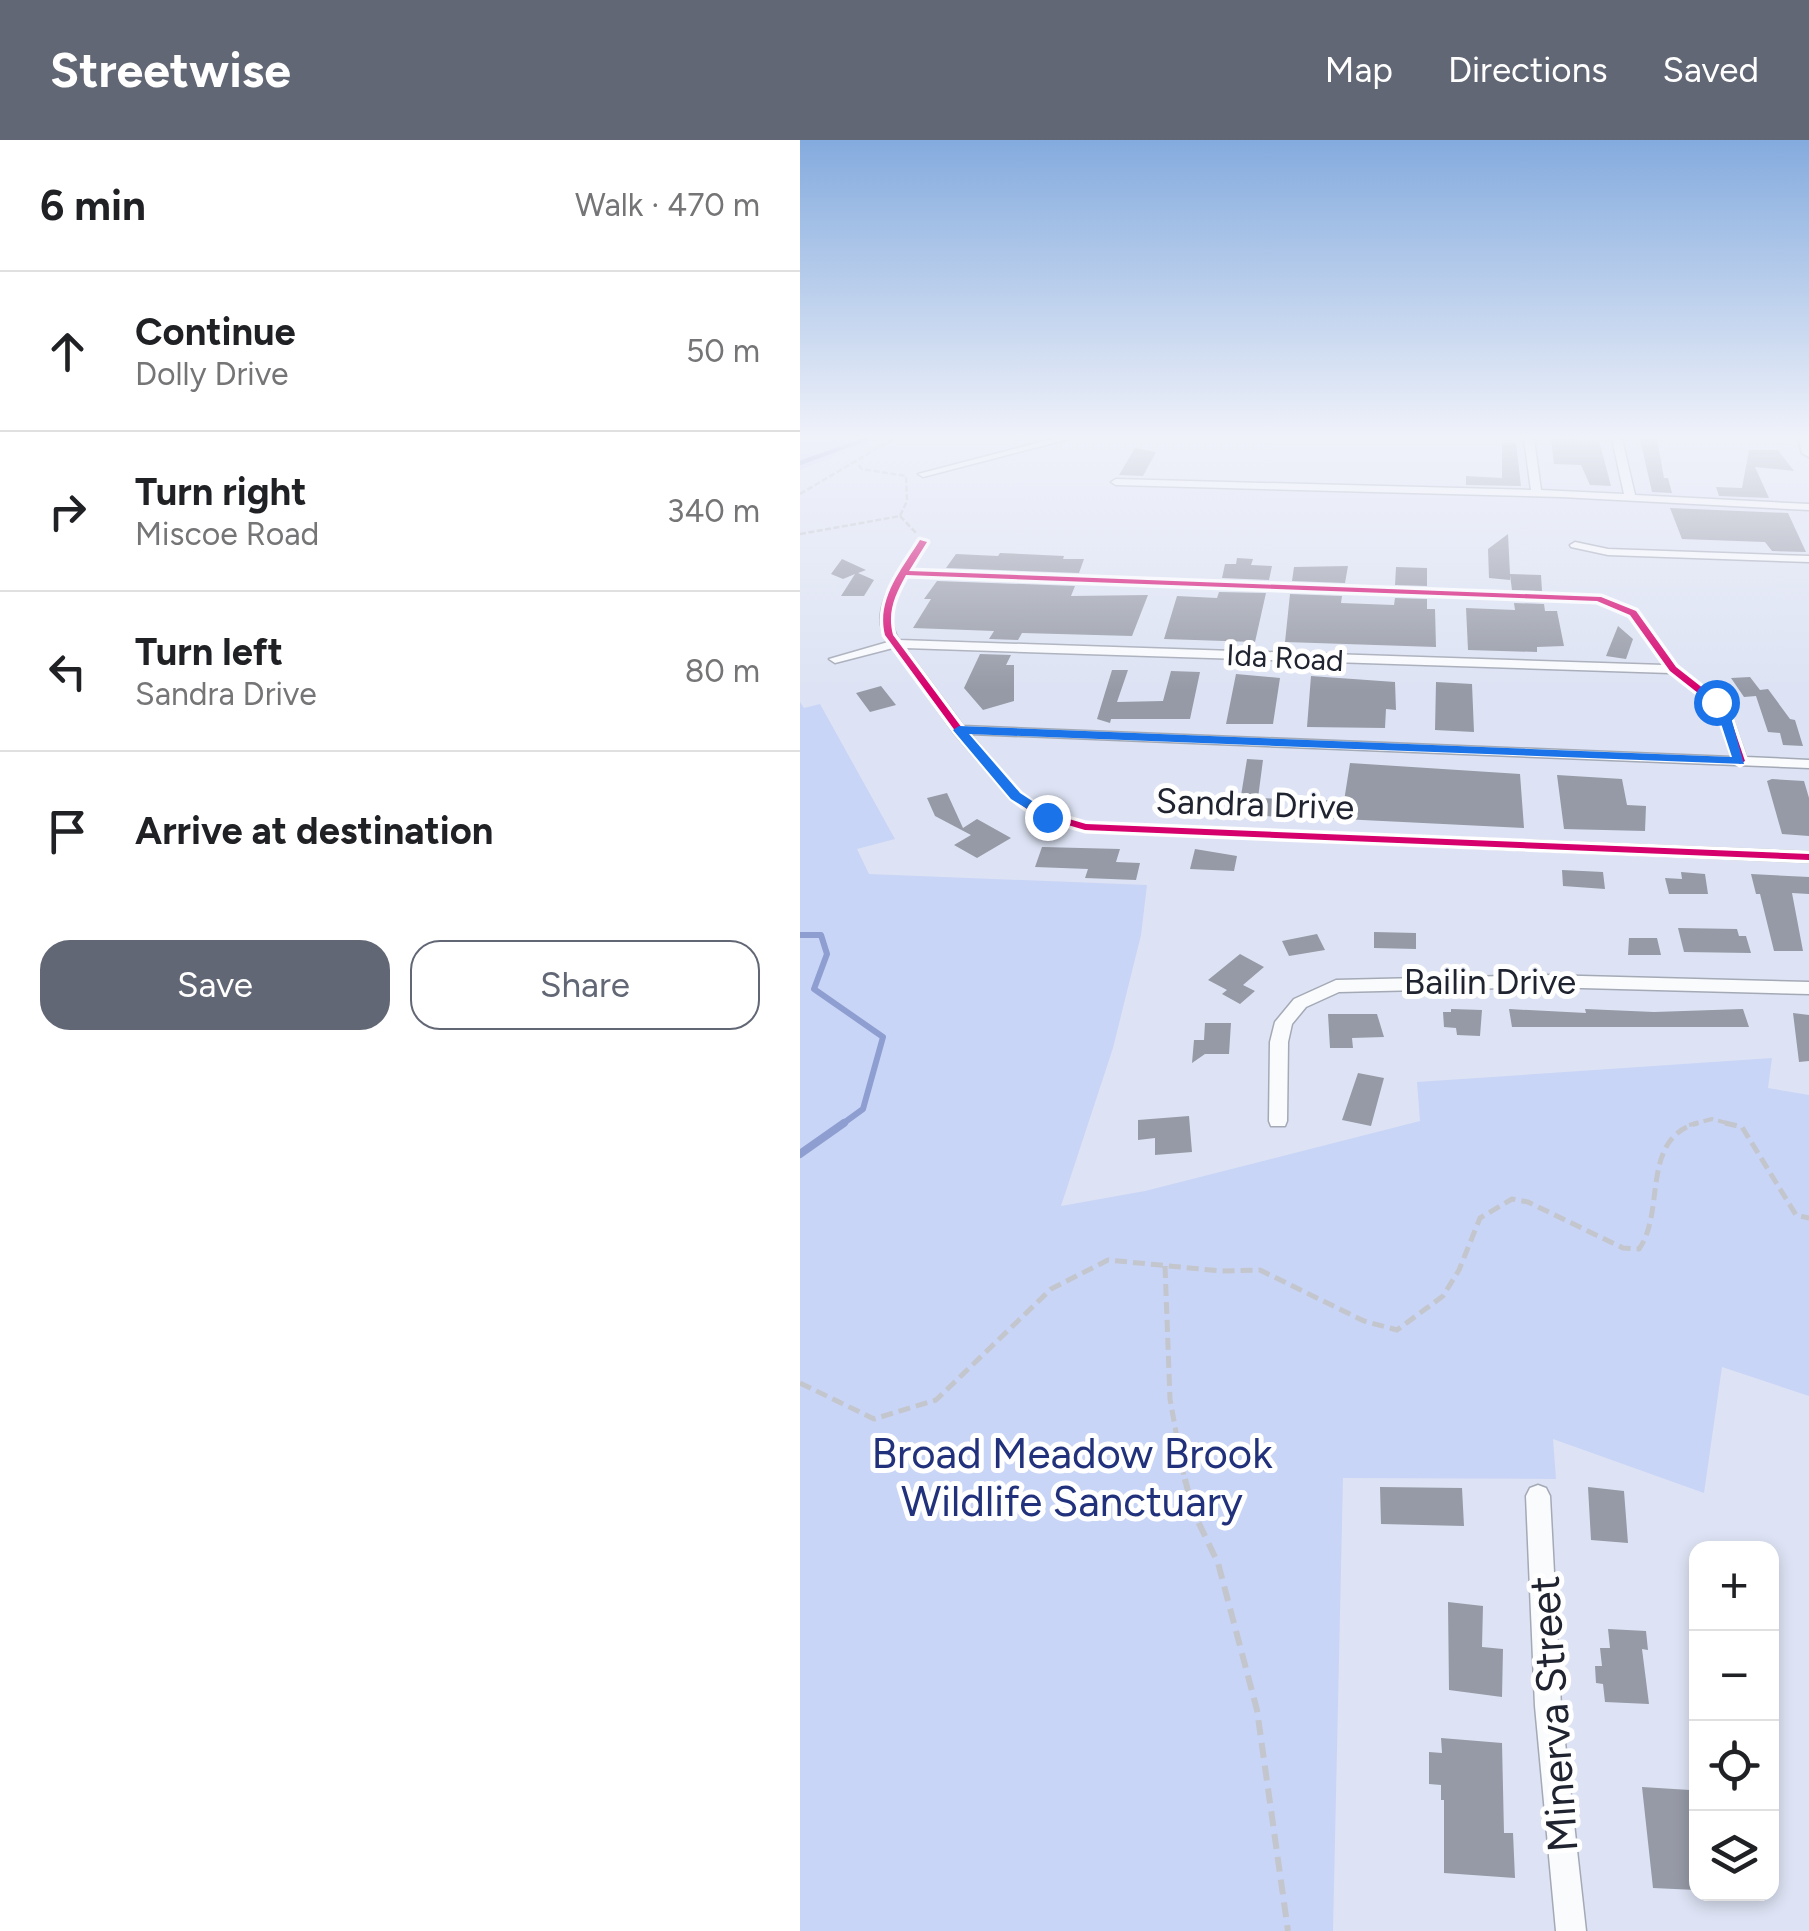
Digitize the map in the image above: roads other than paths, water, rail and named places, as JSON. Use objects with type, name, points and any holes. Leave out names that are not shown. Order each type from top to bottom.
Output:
[{"type":"street","points":[[896,644],[884,623],[885,612],[922,542]]},
{"type":"street","points":[[1575,546],[1608,552],[1809,558]]},
{"type":"street","points":[[906,573],[1585,598],[1632,613],[1673,669],[1716,702],[1740,762]]},
{"type":"street","name":"Ida Road","points":[[835,659],[896,644],[1537,668],[1673,669]]},
{"type":"street","name":"Sandra Drive","points":[[896,644],[959,730],[1030,809],[1072,824],[1809,857]]},
{"type":"street","points":[[959,730],[1809,764]]},
{"type":"street","name":"Bailin Drive","points":[[1278,1121],[1279,1042],[1284,1022],[1300,1004],[1336,986],[1551,981],[1809,988]]},
{"type":"street","name":"Minerva Street","points":[[1538,1496],[1548,1706],[1570,1931]]},
{"type":"waterway","points":[[800,935],[821,935],[827,954],[814,989],[883,1037],[863,1109],[841,1125]]},
{"type":"waterway","points":[[800,1154],[844,1123]]},
{"type":"park label","name":"Broad Meadow Brook Wildlife Sanctuary","points":[[1072,1477]]}]
